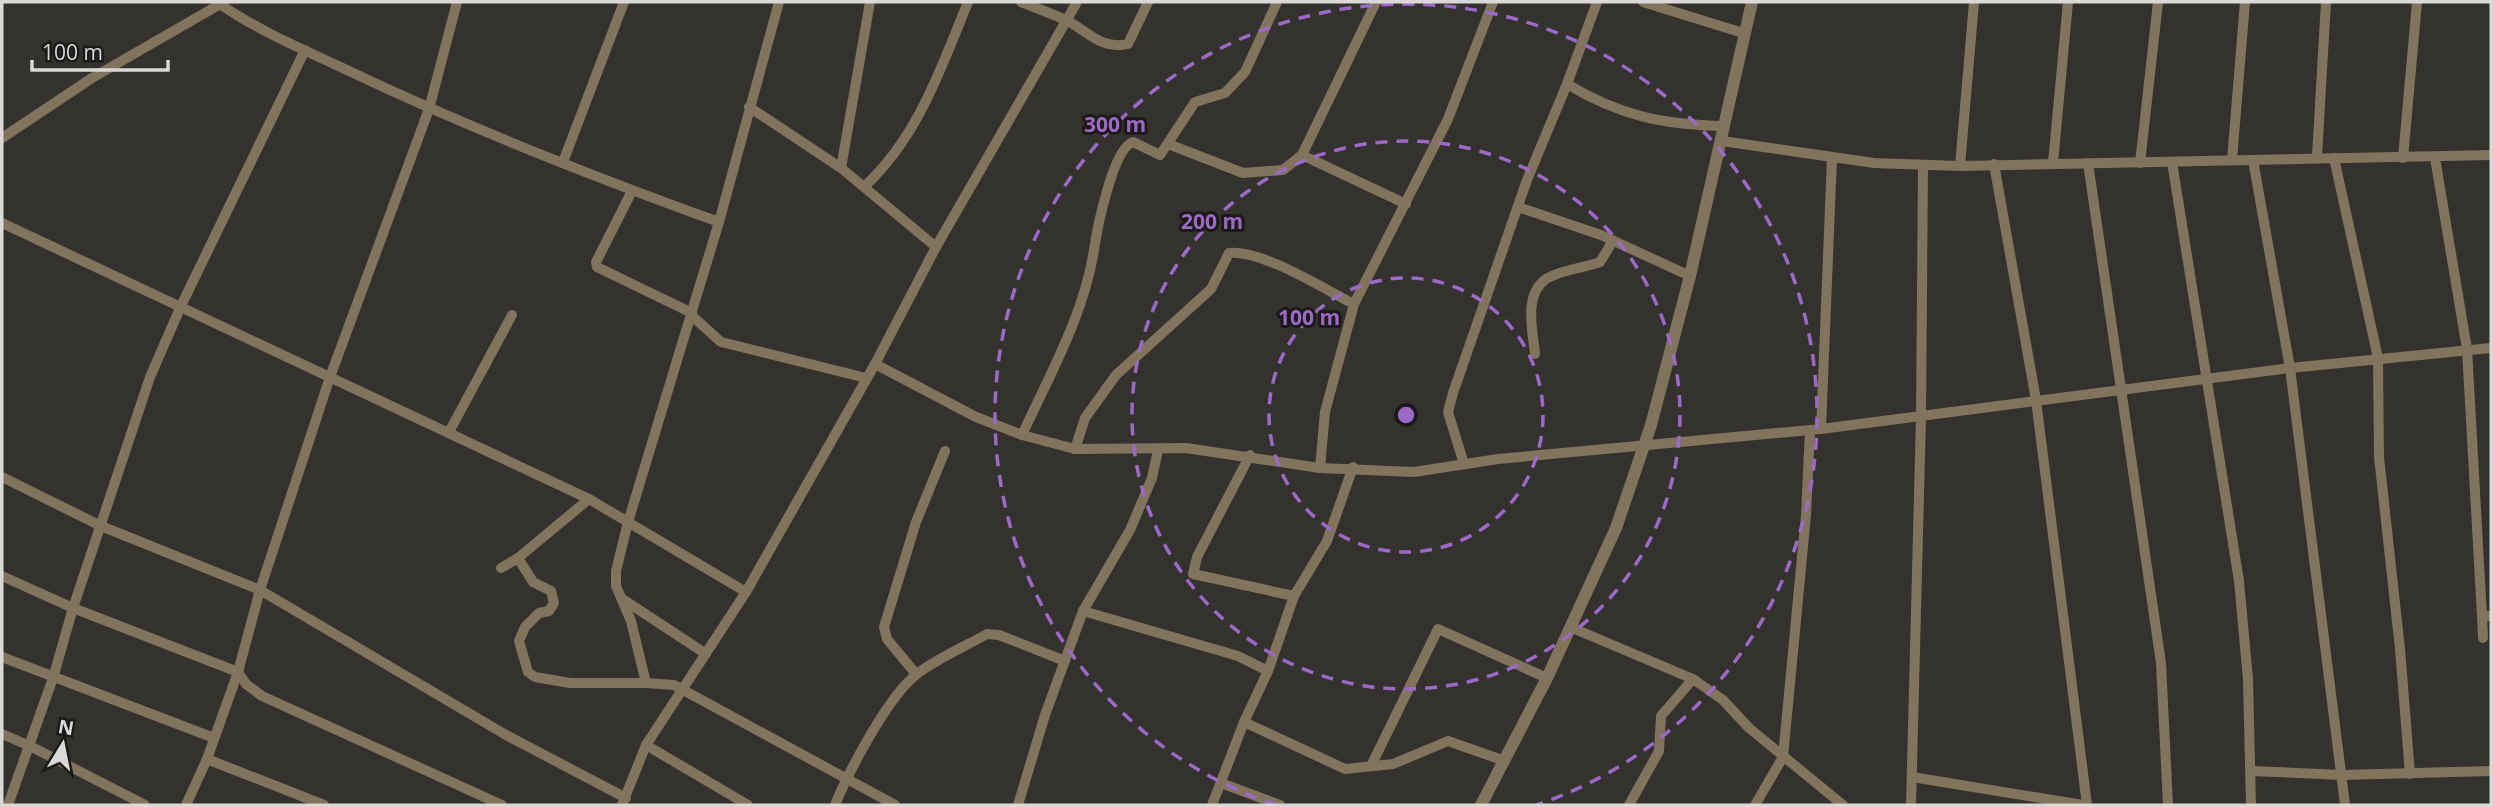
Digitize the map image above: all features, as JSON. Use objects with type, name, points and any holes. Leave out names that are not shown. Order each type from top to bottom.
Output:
[{"type":"street","points":[[186,805],[207,758],[238,672],[260,590],[330,377],[429,109],[457,2]]},
{"type":"street","points":[[563,162],[624,2]]},
{"type":"street","points":[[646,683],[624,600],[615,580],[628,522],[719,222],[779,2]]},
{"type":"street","points":[[841,168],[870,2]]},
{"type":"street","points":[[865,186],[904,142],[936,80],[968,2]]},
{"type":"street","points":[[1021,2],[1068,22],[1097,41],[1111,46],[1128,44],[1148,2]]},
{"type":"street","points":[[2,477],[101,526],[260,590],[624,802],[646,745],[746,592],[875,364],[936,247],[1053,40],[1068,22],[1077,2]]},
{"type":"street","points":[[1021,435],[1075,319],[1087,280],[1098,221],[1124,150],[1133,142],[1157,156],[1195,102],[1225,93],[1245,72],[1277,2]]},
{"type":"street","points":[[1168,144],[1242,173],[1264,174],[1283,170],[1302,155],[1376,2]]},
{"type":"street","points":[[1320,467],[1325,412],[1354,304],[1448,119],[1493,2]]},
{"type":"street","points":[[1464,464],[1448,412],[1518,208],[1597,2]]},
{"type":"street","points":[[1643,2],[1743,33]]},
{"type":"street","points":[[1480,805],[1547,678],[1616,528],[1644,447],[1690,276],[1752,2]]},
{"type":"street","points":[[1960,166],[1974,2]]},
{"type":"street","points":[[2053,163],[2068,2]]},
{"type":"street","points":[[2140,163],[2158,2]]},
{"type":"street","points":[[2232,160],[2245,2]]},
{"type":"street","points":[[2317,156],[2326,2]]},
{"type":"street","points":[[2403,158],[2417,2]]},
{"type":"street","points":[[2,138],[92,78],[220,3],[305,50],[429,109],[632,191],[719,222]]},
{"type":"street","points":[[8,805],[53,678],[73,608],[150,377],[181,306],[305,50]]},
{"type":"street","points":[[1567,84],[1609,106],[1670,125],[1725,126]]},
{"type":"street","points":[[749,107],[841,168],[936,247]]},
{"type":"street","points":[[1722,141],[1832,158],[1960,166],[2253,160],[2317,156],[2435,158],[2491,155]]},
{"type":"street","points":[[1302,155],[1406,204]]},
{"type":"street","points":[[1755,805],[1783,757],[1815,430],[1832,158]]},
{"type":"street","points":[[2334,158],[2378,358],[2379,457],[2400,649],[2410,774]]},
{"type":"street","points":[[2435,158],[2467,349],[2487,616],[2483,638]]},
{"type":"street","points":[[2253,160],[2290,368],[2345,805]]},
{"type":"street","points":[[2172,162],[2210,381],[2220,472],[2239,581],[2252,771],[2251,805]]},
{"type":"street","points":[[2088,163],[2161,663],[2168,805]]},
{"type":"street","points":[[1912,777],[2085,805],[2036,400],[1994,164]]},
{"type":"street","points":[[1911,805],[1921,417],[1923,165]]},
{"type":"street","points":[[632,191],[596,265],[600,270],[692,314],[721,342],[866,378]]},
{"type":"street","points":[[1518,208],[1613,241],[1690,276]]},
{"type":"street","points":[[2,223],[589,499],[746,592]]},
{"type":"street","points":[[1535,354],[1530,315],[1539,286],[1547,279],[1600,262],[1613,241]]},
{"type":"street","points":[[1075,449],[1085,418],[1116,375],[1211,289],[1229,253],[1240,251],[1275,265],[1354,304]]},
{"type":"street","points":[[449,432],[512,315]]},
{"type":"street","points":[[875,364],[976,416],[1021,435],[1075,449],[1186,448],[1320,467],[1414,472],[1464,464],[1815,430],[2036,400],[2210,381],[2290,368],[2491,348]]},
{"type":"street","points":[[1018,805],[1083,611],[1130,530],[1152,478],[1158,450]]},
{"type":"street","points":[[916,674],[887,639],[884,627],[887,607],[916,522],[945,451]]},
{"type":"street","points":[[1250,455],[1197,557],[1193,574],[1294,596]]},
{"type":"street","points":[[1212,805],[1244,722],[1268,671],[1294,596],[1327,541],[1353,467]]},
{"type":"street","points":[[501,568],[518,558],[589,499]]},
{"type":"street","points":[[518,558],[533,582],[551,591],[554,603],[549,611],[539,613],[525,627],[519,642],[528,672],[535,677],[570,683],[674,685],[895,805]]},
{"type":"street","points":[[2,576],[73,608],[238,672],[246,684],[262,696],[502,805]]},
{"type":"street","points":[[624,600],[706,654]]},
{"type":"street","points":[[1083,611],[1238,656],[1268,671]]},
{"type":"street","points":[[1570,627],[1693,679],[1723,700],[1783,757],[1843,805]]},
{"type":"street","points":[[1371,766],[1438,629],[1547,678]]},
{"type":"street","points":[[835,805],[846,779],[890,706],[916,674],[987,634],[1065,661]]},
{"type":"street","points":[[2,657],[214,738]]},
{"type":"street","points":[[1629,805],[1660,751],[1661,716],[1693,679]]},
{"type":"street","points":[[1244,722],[1345,769],[1394,764],[1448,741],[1504,761]]},
{"type":"street","points":[[2,734],[145,805]]},
{"type":"street","points":[[646,745],[748,805]]},
{"type":"street","points":[[207,758],[324,805]]},
{"type":"street","points":[[2252,771],[2342,775],[2491,771]]},
{"type":"street","points":[[1221,783],[1280,805]]}]
